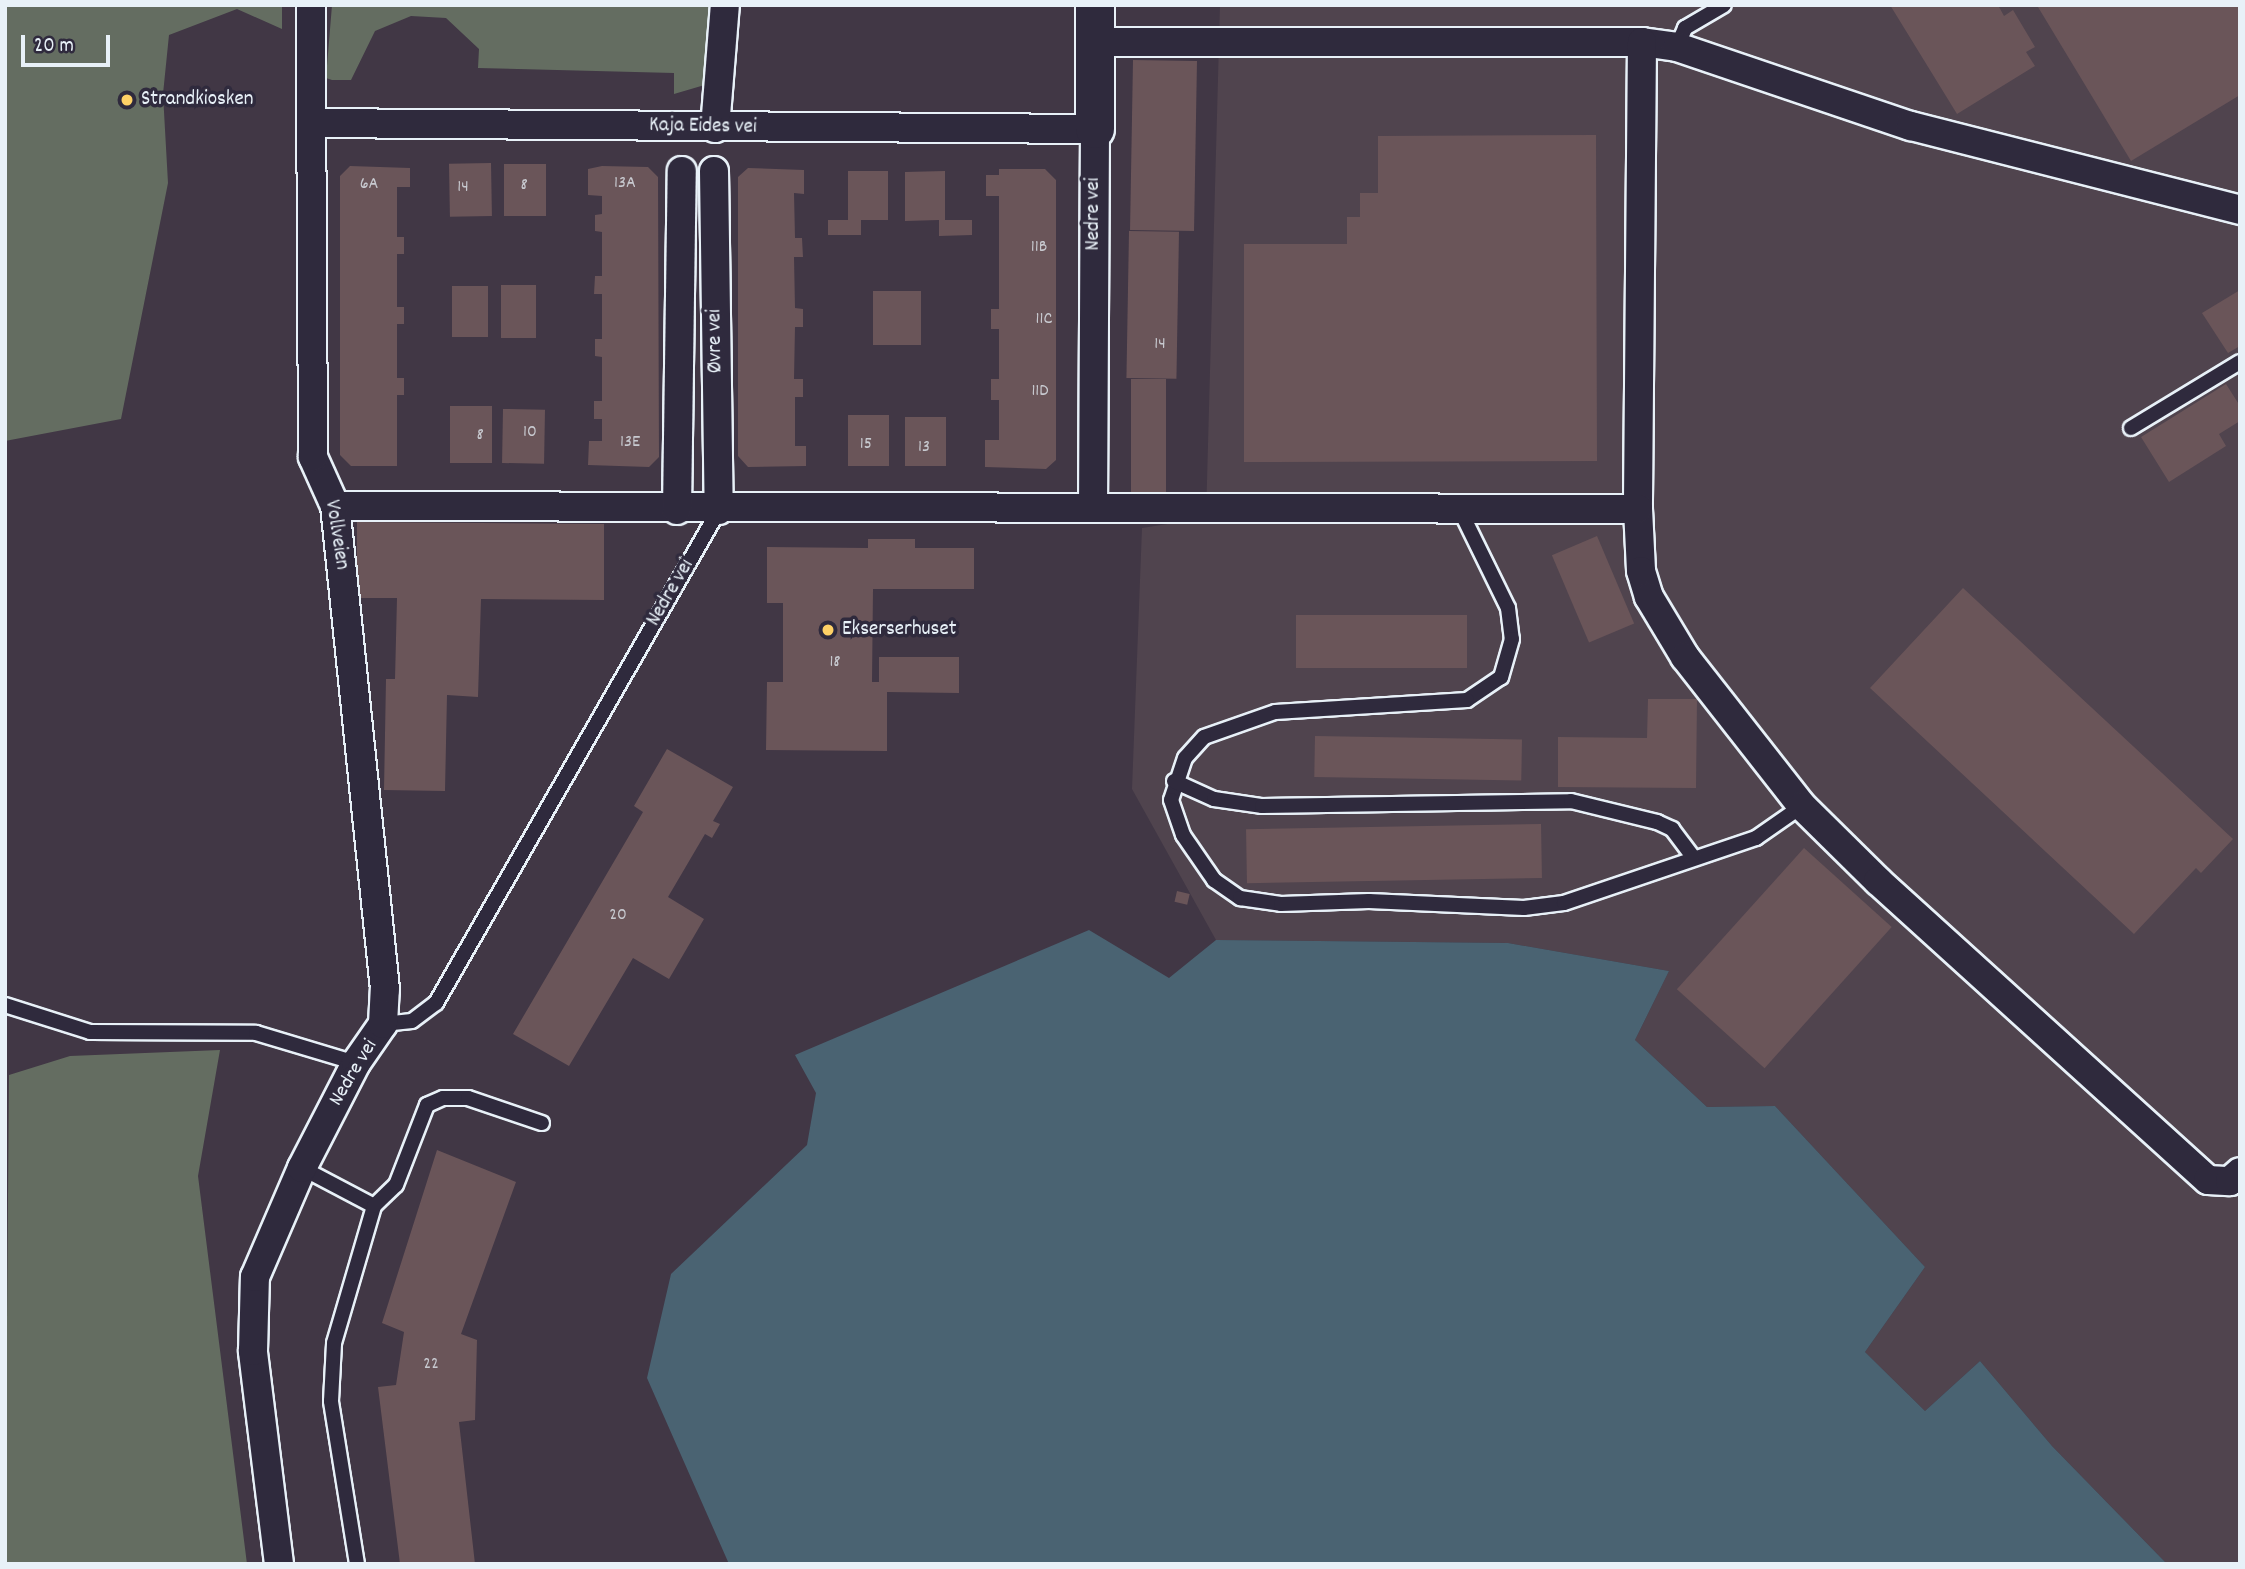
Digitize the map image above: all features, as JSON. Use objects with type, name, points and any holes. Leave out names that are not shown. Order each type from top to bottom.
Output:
[{"type":"main road","name":"Nedre vei","points":[[1095,5],[1095,129]]},
{"type":"street","name":"Vollveien","points":[[311,5],[313,457],[335,506],[386,989],[383,1024]]},
{"type":"street","points":[[715,128],[725,5]]},
{"type":"street","points":[[1642,41],[1638,509],[1641,571],[1648,597],[1685,657],[1802,806],[2064,1053],[2208,1180],[2230,1181],[2240,1172]]},
{"type":"street","points":[[1095,43],[1642,41],[1677,47],[1911,126],[2240,210]]},
{"type":"street","name":"Kaja Eides vei","points":[[312,123],[1095,129]]},
{"type":"street","name":"Nedre vei","points":[[1093,506],[1095,129]]},
{"type":"street","name":"Øvre vei","points":[[677,510],[682,171]]},
{"type":"street","name":"Øvre vei","points":[[714,171],[719,510]]},
{"type":"street","points":[[335,506],[677,510],[1093,506],[1638,509]]},
{"type":"street","name":"Nedre vei","points":[[279,1564],[251,1316],[255,1277],[302,1168],[356,1063],[383,1024]]},
{"type":"lane","points":[[1677,47],[1685,28],[1724,5]]},
{"type":"lane","points":[[2131,428],[2240,362]]},
{"type":"lane","points":[[1459,508],[1497,577],[1511,620],[1508,661],[1491,689],[1447,702],[1255,716],[1194,745],[1174,781],[1173,810],[1200,861],[1229,893],[1260,902],[1524,908],[1580,900],[1692,856],[1756,838],[1802,806]]},
{"type":"lane","name":"Nedre vei","points":[[383,1024],[412,1021],[436,1003],[719,510]]},
{"type":"lane","points":[[1174,781],[1214,799],[1262,806],[1571,801],[1657,822],[1672,829],[1692,856]]},
{"type":"lane","points":[[5,1005],[90,1032],[256,1033],[356,1063]]},
{"type":"lane","points":[[357,1564],[331,1401],[334,1343],[374,1206],[396,1185],[426,1105],[443,1098],[468,1098],[541,1123]]},
{"type":"lane","points":[[302,1168],[374,1206]]},
{"type":"shaded area","points":[[1220,5],[2240,5],[2240,1564],[2167,1564],[2052,1446],[1980,1361],[1925,1411],[1865,1352],[1925,1267],[1775,1106],[1707,1107],[1635,1040],[1669,971],[1508,943],[1216,940],[1132,789],[1142,528],[1206,518]]},
{"type":"green space","points":[[5,5],[282,5],[282,29],[237,9],[169,35],[163,94],[168,183],[121,419],[5,441]]},
{"type":"green space","points":[[332,5],[714,5],[708,84],[674,94],[674,73],[478,68],[479,49],[446,18],[411,16],[375,31],[351,80],[332,80],[326,78]]},
{"type":"green space","points":[[220,1050],[198,1176],[247,1564],[5,1564],[9,1075],[70,1056]]},
{"type":"water","points":[[1089,930],[1169,978],[1216,940],[1508,943],[1669,971],[1635,1040],[1707,1107],[1775,1106],[1925,1267],[1865,1352],[1925,1411],[1980,1361],[2052,1446],[2167,1564],[729,1564],[647,1378],[671,1274],[807,1145],[816,1093],[795,1055]]},
{"type":"building","points":[[1890,5],[1998,5],[2004,16],[2013,10],[2035,47],[2026,52],[2035,66],[1957,114]]},
{"type":"building","points":[[2240,5],[2240,95],[2131,161],[2038,7]]},
{"type":"building","points":[[1133,60],[1197,61],[1194,231],[1130,230]]},
{"type":"building","points":[[1596,135],[1597,461],[1244,462],[1244,244],[1347,244],[1347,217],[1360,217],[1360,193],[1378,193],[1378,136]]},
{"type":"building","points":[[491,163],[492,216],[450,217],[449,164]]},
{"type":"building","points":[[504,164],[546,164],[546,216],[504,216]]},
{"type":"building","points":[[350,166],[410,168],[410,187],[397,187],[397,237],[404,237],[404,254],[397,254],[397,307],[404,307],[404,324],[397,324],[397,378],[404,378],[404,395],[397,395],[397,466],[351,466],[340,455],[340,176]]},
{"type":"building","points":[[602,166],[648,167],[658,177],[659,457],[649,467],[588,465],[589,441],[602,441],[602,419],[594,419],[594,401],[602,401],[602,357],[595,356],[595,339],[602,339],[602,294],[594,294],[595,276],[602,276],[602,232],[595,231],[595,215],[602,214],[602,196],[588,195],[588,169]]},
{"type":"building","points":[[748,168],[804,170],[804,194],[794,193],[795,238],[802,238],[803,257],[794,257],[795,308],[803,309],[803,327],[795,327],[794,379],[803,379],[803,397],[795,397],[795,446],[806,446],[806,466],[748,467],[738,456],[738,177]]},
{"type":"building","points":[[999,169],[1045,169],[1056,180],[1056,460],[1046,469],[985,467],[985,440],[999,440],[999,400],[991,400],[991,379],[999,379],[999,329],[991,329],[991,309],[999,309],[999,196],[986,196],[986,175],[999,175]]},
{"type":"building","points":[[848,171],[888,171],[888,220],[861,220],[861,235],[828,235],[828,220],[848,220]]},
{"type":"building","points":[[945,171],[945,220],[972,220],[972,235],[939,236],[939,220],[905,221],[905,172]]},
{"type":"building","points":[[1129,231],[1179,232],[1176,379],[1126,378]]},
{"type":"building","points":[[501,285],[536,285],[536,338],[501,338]]},
{"type":"building","points":[[452,286],[488,286],[488,337],[452,337]]},
{"type":"building","points":[[2240,290],[2240,346],[2228,353],[2202,313]]},
{"type":"building","points":[[873,291],[921,291],[921,345],[873,345]]},
{"type":"building","points":[[1131,379],[1166,379],[1166,496],[1131,496]]},
{"type":"building","points":[[2226,384],[2240,406],[2240,421],[2219,434],[2226,446],[2169,482],[2141,437]]},
{"type":"building","points":[[450,406],[492,406],[492,463],[450,463]]},
{"type":"building","points":[[503,409],[545,410],[544,464],[502,463]]},
{"type":"building","points":[[848,415],[889,415],[889,466],[848,466]]},
{"type":"building","points":[[905,417],[946,417],[946,466],[905,466]]},
{"type":"building","points":[[357,522],[604,524],[604,600],[481,599],[478,697],[447,695],[445,791],[384,790],[386,679],[395,679],[397,598],[357,598]]},
{"type":"building","points":[[1597,536],[1634,623],[1589,643],[1552,555]]},
{"type":"building","name":"Ekserserhuset","points":[[868,539],[915,539],[915,548],[974,548],[974,589],[873,589],[872,682],[879,682],[879,657],[959,657],[959,693],[887,692],[887,751],[766,750],[767,682],[783,682],[783,603],[767,603],[767,547],[868,548]]},
{"type":"building","points":[[1963,588],[2233,839],[2201,873],[2196,868],[2134,934],[1870,688]]},
{"type":"building","points":[[1296,615],[1467,615],[1467,668],[1296,668]]},
{"type":"building","points":[[1648,699],[1697,699],[1696,788],[1558,787],[1558,737],[1647,738]]},
{"type":"building","points":[[1315,736],[1522,740],[1521,781],[1314,777]]},
{"type":"building","points":[[667,749],[733,787],[713,821],[720,824],[712,838],[705,834],[668,897],[704,919],[669,979],[633,958],[569,1066],[513,1034],[643,812],[634,806]]},
{"type":"building","points":[[1541,824],[1542,878],[1247,883],[1246,829]]},
{"type":"building","points":[[1804,848],[1892,927],[1765,1068],[1677,989]]},
{"type":"building","points":[[1177,891],[1190,894],[1187,905],[1175,902]]},
{"type":"building","points":[[437,1150],[516,1182],[461,1334],[477,1340],[475,1420],[459,1422],[475,1564],[400,1564],[378,1387],[396,1385],[404,1332],[382,1323]]},
{"type":"place","name":"Strandkiosken","points":[[127,100]]},
{"type":"place","name":"Ekserserhuset","points":[[828,630]]}]
